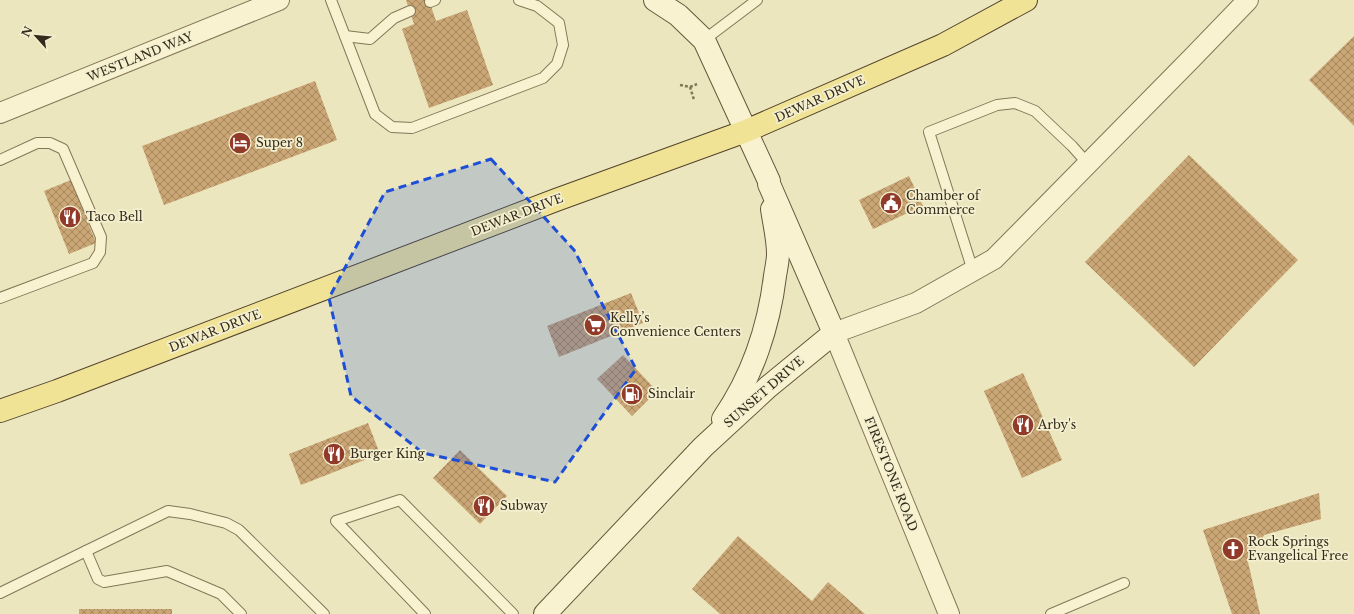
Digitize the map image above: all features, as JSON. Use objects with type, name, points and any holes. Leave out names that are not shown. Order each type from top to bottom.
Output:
[{"type":"main road","name":"DEWAR DRIVE","points":[[0,411],[548,203],[746,131],[943,46],[1026,0]]},
{"type":"street","name":"WESTLAND WAY","points":[[0,113],[279,0]]},
{"type":"street","points":[[655,0],[678,15],[704,40],[769,181],[778,254],[773,292],[765,331],[751,368],[733,405],[703,447]]},
{"type":"street","points":[[769,184],[834,333],[916,303],[994,259],[1248,0]]},
{"type":"street","name":"SUNSET DRIVE","points":[[545,614],[703,447],[768,387],[834,333]]},
{"type":"street","name":"FIRESTONE ROAD","points":[[834,333],[949,614]]},
{"type":"lane","points":[[331,0],[375,114],[392,127],[412,128],[543,78],[557,64],[563,45],[559,23],[537,6],[519,0]]},
{"type":"lane","points":[[704,40],[757,0]]},
{"type":"lane","points":[[345,36],[370,39],[394,18],[410,11]]},
{"type":"lane","points":[[973,271],[929,132],[997,105],[1015,103],[1035,111],[1072,146],[1088,164]]},
{"type":"lane","points":[[0,160],[37,144],[50,143],[63,149],[101,237],[100,252],[93,263],[0,298]]},
{"type":"lane","points":[[426,614],[336,521],[400,500],[513,614]]},
{"type":"lane","points":[[0,593],[168,511],[190,514],[226,523],[239,530],[324,614]]},
{"type":"lane","points":[[86,551],[98,579],[104,582],[167,571],[221,594],[241,614]]},
{"type":"lane","points":[[1051,614],[1124,584]]},
{"type":"path","points":[[680,85],[690,87],[698,84]]},
{"type":"path","points":[[690,87],[694,100]]},
{"type":"highlighted area","points":[[491,159],[574,250],[636,369],[555,482],[423,453],[351,396],[329,298],[385,192]]},
{"type":"building","points":[[406,0],[429,0],[436,21],[467,10],[493,85],[429,108],[402,29],[414,24]]},
{"type":"building","points":[[1354,36],[1354,126],[1309,80]]},
{"type":"building","name":"Super 8","points":[[315,81],[337,140],[164,205],[142,146]]},
{"type":"building","points":[[1189,155],[1298,260],[1194,367],[1085,262]]},
{"type":"building","name":"Chamber of Commerce","points":[[909,176],[923,206],[873,229],[859,200]]},
{"type":"building","name":"Taco Bell","points":[[71,180],[96,243],[69,254],[44,191]]},
{"type":"building","name":"Kelly’s Convenience Centers","points":[[631,293],[643,323],[559,357],[547,326]]},
{"type":"building","points":[[623,355],[657,391],[632,416],[597,379]]},
{"type":"building","name":"Arby's","points":[[1023,373],[1062,460],[1022,478],[984,391]]},
{"type":"building","name":"Burger King","points":[[368,423],[380,454],[301,485],[289,454]]},
{"type":"building","points":[[460,450],[507,496],[480,524],[433,478]]},
{"type":"building","name":"Rock Springs Evangelical Free","points":[[1319,493],[1321,519],[1264,535],[1248,562],[1260,614],[1232,614],[1203,530]]},
{"type":"building","points":[[738,536],[812,601],[828,582],[865,614],[720,614],[692,589]]},
{"type":"building","points":[[79,609],[172,609],[172,614],[79,614]]},
{"type":"place","name":"Super 8","points":[[240,143]]},
{"type":"place","name":"Chamber of Commerce","points":[[891,203]]},
{"type":"place","name":"Taco Bell","points":[[70,217]]},
{"type":"place","name":"Kelly’s Convenience Centers","points":[[595,325]]},
{"type":"place","name":"Sinclair","points":[[632,394]]},
{"type":"place","name":"Arby's","points":[[1023,425]]},
{"type":"place","name":"Burger King","points":[[334,454]]},
{"type":"place","name":"Subway","points":[[484,506]]},
{"type":"place","name":"Rock Springs Evangelical Free","points":[[1233,549]]}]
